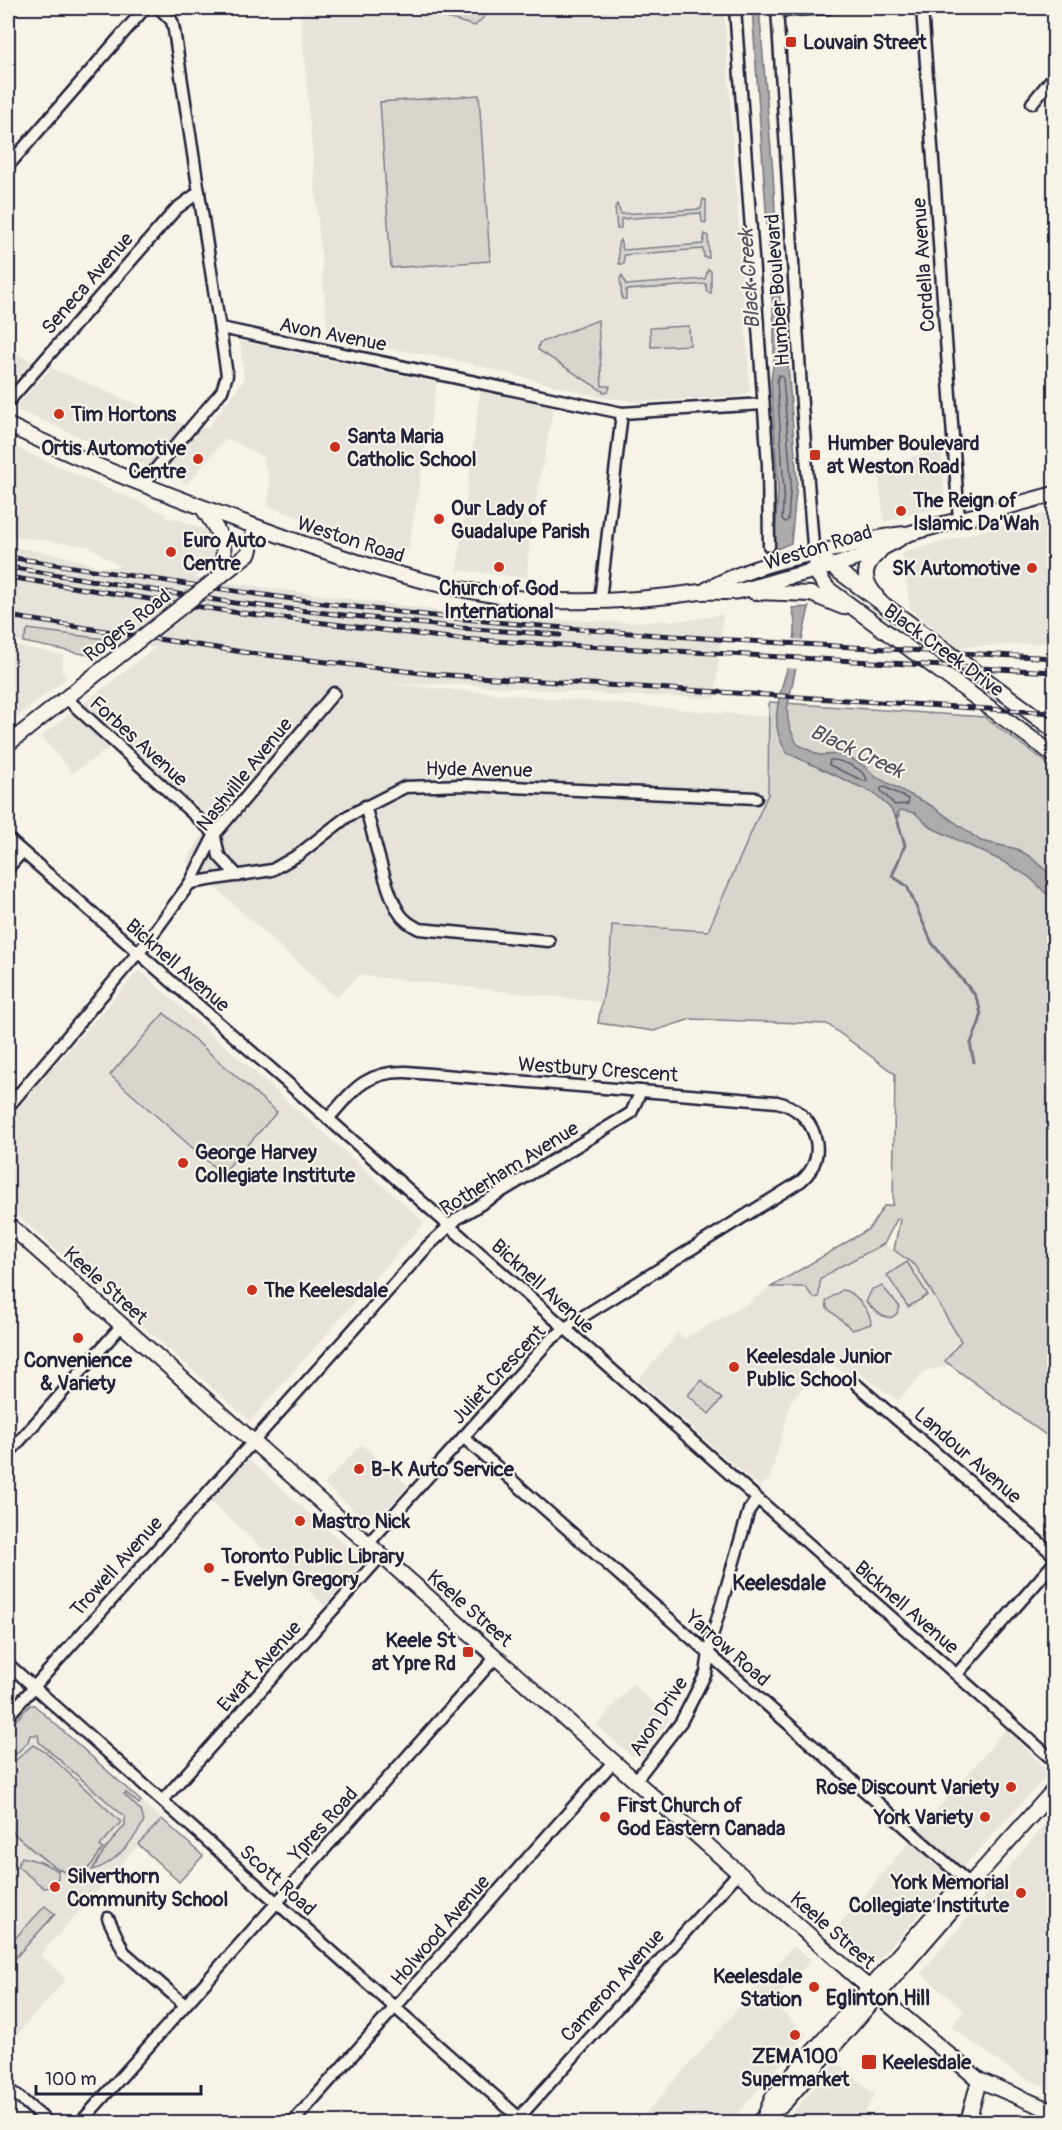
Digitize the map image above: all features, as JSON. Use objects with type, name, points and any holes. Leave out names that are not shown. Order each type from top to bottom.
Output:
[{"type":"main road","name":"Weston Road","points":[[8,425],[79,460],[204,510],[412,579],[489,595],[652,600],[701,592],[737,591],[820,562],[838,548],[885,535],[907,534],[1054,494]]},
{"type":"main road","points":[[204,510],[225,544],[226,552],[218,578]]},
{"type":"main road","name":"Rogers Road","points":[[8,744],[249,554],[255,527]]},
{"type":"main road","name":"Weston Road","points":[[701,592],[740,572],[820,562],[888,547],[907,534]]},
{"type":"main road","points":[[884,607],[864,578],[865,569],[871,560],[888,547]]},
{"type":"main road","name":"Black Creek Drive","points":[[820,562],[1054,730]]},
{"type":"main road","name":"Black Creek Drive","points":[[820,562],[828,589],[1054,755]]},
{"type":"main road","points":[[737,591],[811,594],[872,621]]},
{"type":"main road","name":"Keele Street","points":[[8,1224],[874,1992],[980,2080],[1054,2112]]},
{"type":"main road","points":[[765,2120],[785,2103],[874,1992],[965,1895],[970,1884],[1054,1790]]},
{"type":"main road","points":[[968,2122],[980,2080]]},
{"type":"street","points":[[8,166],[145,8]]},
{"type":"street","points":[[142,485],[222,391],[227,375],[174,30],[172,21],[159,8]]},
{"type":"street","name":"Humber Boulevard","points":[[735,8],[768,465],[769,546]]},
{"type":"street","points":[[777,9],[828,8]]},
{"type":"street","name":"Cordella Avenue","points":[[922,8],[959,520]]},
{"type":"street","name":"Humber Boulevard","points":[[777,9],[820,562]]},
{"type":"street","points":[[1032,104],[1054,76]]},
{"type":"street","name":"Seneca Avenue","points":[[8,402],[176,209],[199,192]]},
{"type":"street","name":"Avon Avenue","points":[[221,328],[622,412],[763,404]]},
{"type":"street","points":[[600,600],[622,412]]},
{"type":"street","name":"Nashville Avenue","points":[[8,1107],[138,953],[190,883],[215,834],[334,693]]},
{"type":"street","name":"Forbes Avenue","points":[[66,698],[215,834]]},
{"type":"street","name":"Hyde Avenue","points":[[190,883],[260,873],[284,864],[364,806],[405,788],[422,785],[756,798]]},
{"type":"street","points":[[364,806],[392,895],[398,910],[407,922],[419,929],[549,941]]},
{"type":"street","points":[[215,834],[214,846],[219,856],[238,876]]},
{"type":"street","name":"Bicknell Avenue","points":[[8,839],[1054,1761]]},
{"type":"street","points":[[8,868],[22,852]]},
{"type":"street","name":"Westbury Crescent","points":[[328,1119],[365,1080],[394,1072],[764,1100],[796,1108],[808,1119],[817,1141],[814,1163],[801,1181]]},
{"type":"street","name":"Rotherham Avenue","points":[[253,1441],[427,1247],[458,1218],[631,1113],[641,1091]]},
{"type":"street","name":"Juliet Crescent","points":[[368,1544],[549,1341],[801,1181]]},
{"type":"street","points":[[8,1454],[122,1325]]},
{"type":"street","name":"Landour Avenue","points":[[857,1385],[1054,1555]]},
{"type":"street","name":"Yarrow Road","points":[[464,1437],[970,1884]]},
{"type":"street","name":"Trowell Avenue","points":[[8,1716],[253,1441]]},
{"type":"street","name":"Avon Drive","points":[[636,1780],[681,1722],[706,1673],[711,1640],[749,1509],[757,1499]]},
{"type":"street","name":"Ewart Avenue","points":[[163,1800],[381,1556]]},
{"type":"street","points":[[957,1674],[1054,1563]]},
{"type":"street","name":"Ypres Road","points":[[81,2122],[496,1657]]},
{"type":"street","name":"Scott Road","points":[[8,1664],[163,1800],[519,2121]]},
{"type":"street","name":"Holwood Avenue","points":[[293,2122],[614,1761]]},
{"type":"street","name":"Cameron Avenue","points":[[519,2121],[738,1873]]},
{"type":"street","points":[[108,1918],[124,1952],[185,2005]]},
{"type":"street","points":[[8,2088],[48,2122]]},
{"type":"shaded area","points":[[300,8],[724,8],[750,391],[741,396],[639,402],[599,397],[448,358],[328,339]]},
{"type":"shaded area","points":[[411,8],[484,8],[485,16],[475,26]]},
{"type":"shaded area","points":[[479,95],[490,261],[391,268],[380,102]]},
{"type":"shaded area","points":[[703,199],[706,200],[706,223],[702,222],[701,213],[621,219],[621,228],[617,229],[615,207],[617,204],[621,214],[701,209]]},
{"type":"shaded area","points":[[705,234],[708,236],[709,258],[704,257],[703,249],[624,255],[624,264],[619,264],[618,243],[620,240],[623,250],[703,244]]},
{"type":"shaded area","points":[[708,269],[711,271],[711,293],[707,292],[706,284],[626,290],[626,299],[622,299],[620,278],[622,275],[626,285],[705,279]]},
{"type":"shaded area","points":[[598,320],[602,386],[610,386],[608,392],[604,392],[538,350],[539,343]]},
{"type":"shaded area","points":[[689,326],[690,345],[651,347],[650,328]]},
{"type":"shaded area","name":"Santa Maria Catholic School","points":[[240,341],[437,383],[408,551],[387,550],[268,506],[270,481],[262,456],[227,438],[187,484],[18,410],[17,405],[51,368],[183,424],[207,428],[244,380]]},
{"type":"shaded area","points":[[8,350],[32,361],[8,386]]},
{"type":"shaded area","points":[[480,391],[554,406],[530,530],[527,578],[457,570]]},
{"type":"shaded area","points":[[8,444],[166,514],[165,517],[171,520],[173,517],[206,530],[216,543],[216,554],[212,562],[194,578],[515,619],[628,622],[689,620],[723,614],[715,698],[617,695],[474,685],[387,684],[769,717],[768,794],[707,931],[612,925],[610,957],[600,1002],[359,975],[337,998],[186,861],[212,820],[122,739],[73,773],[41,736],[155,648],[29,629],[23,642],[8,639],[8,546],[60,555],[100,567],[121,567],[88,546],[8,536]]},
{"type":"shaded area","points":[[942,449],[945,506],[884,522],[878,466]]},
{"type":"shaded area","points":[[1054,511],[1054,643],[957,647],[910,609],[902,553]]},
{"type":"shaded area","points":[[28,629],[113,640],[93,656],[23,642]]},
{"type":"shaded area","points":[[8,644],[64,655],[61,671],[67,678],[8,724]]},
{"type":"shaded area","points":[[769,702],[984,717],[1054,768],[1054,1441],[945,1361],[961,1341],[916,1266],[894,1250],[900,1219],[897,1219],[884,1244],[839,1267],[820,1280],[819,1297],[814,1298],[805,1287],[771,1287],[869,1229],[884,1206],[893,1205],[895,1074],[827,1024],[691,1019],[654,1031],[598,1023],[610,957],[612,925],[708,931],[768,794]]},
{"type":"shaded area","name":"George Harvey Collegiate Institute","points":[[139,970],[425,1222],[250,1421],[8,1207],[8,1119]]},
{"type":"shaded area","points":[[164,1013],[277,1112],[222,1174],[110,1075]]},
{"type":"shaded area","name":"Keelesdale Junior Public School","points":[[884,1244],[916,1266],[964,1346],[953,1365],[925,1371],[898,1401],[859,1373],[849,1375],[826,1362],[791,1401],[770,1479],[759,1487],[638,1380],[678,1333],[684,1339],[745,1305],[771,1287],[805,1287],[814,1298],[819,1297],[820,1280],[839,1267]]},
{"type":"shaded area","points":[[907,1262],[928,1295],[908,1307],[887,1275]]},
{"type":"shaded area","points":[[882,1286],[900,1307],[893,1317],[883,1316],[866,1302],[872,1289]]},
{"type":"shaded area","points":[[842,1290],[852,1294],[861,1303],[871,1324],[853,1330],[827,1308],[826,1301]]},
{"type":"shaded area","points":[[701,1380],[722,1399],[709,1414],[688,1395]]},
{"type":"shaded area","points":[[361,1444],[408,1485],[377,1520],[372,1522],[365,1520],[324,1484]]},
{"type":"shaded area","points":[[248,1459],[363,1561],[325,1606],[211,1501]]},
{"type":"shaded area","points":[[632,1684],[670,1718],[642,1757],[630,1755],[597,1725]]},
{"type":"shaded area","name":"Silverthorn Community School","points":[[32,1704],[162,1819],[40,1955],[66,1979],[8,2045],[8,1729]]},
{"type":"shaded area","points":[[30,1705],[34,1705],[141,1801],[139,1804],[126,1793],[124,1794],[141,1811],[144,1821],[122,1851],[100,1867],[92,1870],[125,1825],[125,1817],[39,1742],[38,1735],[30,1735],[28,1742],[8,1762],[8,1729]]},
{"type":"shaded area","points":[[1006,1729],[1045,1769],[1045,1778],[872,1966],[833,1932]]},
{"type":"shaded area","points":[[33,1745],[47,1753],[121,1822],[100,1846],[103,1849],[92,1864],[77,1875],[70,1874],[51,1864],[8,1828],[8,1767]]},
{"type":"shaded area","name":"York Memorial Collegiate Institute","points":[[1054,1813],[1054,2091],[1012,2071],[951,2027],[964,2011],[921,1973]]},
{"type":"shaded area","points":[[162,1819],[203,1856],[179,1882],[138,1844]]},
{"type":"shaded area","points":[[22,1857],[41,1862],[58,1871],[58,1878],[51,1887],[44,1888],[17,1866]]},
{"type":"shaded area","points":[[45,1906],[55,1914],[8,1966],[8,1946]]},
{"type":"shaded area","points":[[793,1946],[811,1960],[772,2003],[807,2034],[738,2113],[747,2122],[638,2122]]},
{"type":"shaded area","points":[[837,2062],[875,2095],[866,2110],[868,2122],[795,2122],[793,2112]]},
{"type":"water","points":[[752,8],[759,8],[773,173],[781,321],[785,327],[797,481],[791,543],[774,550],[778,490],[771,380],[774,359],[774,324]]},
{"type":"water","points":[[809,607],[787,709],[789,726],[797,744],[819,755],[843,754],[866,767],[876,777],[932,806],[981,841],[1017,849],[1031,857],[1054,878],[1054,901],[1029,877],[1004,862],[930,827],[915,813],[901,810],[898,813],[899,816],[895,816],[890,808],[873,793],[787,753],[779,735],[777,717],[779,699],[793,644],[795,626],[792,608]]},
{"type":"pier","points":[[792,639],[806,640],[799,669],[784,668]]},
{"type":"waterway","points":[[896,816],[905,845],[892,876],[907,886],[932,943],[975,995],[981,1015],[971,1043],[974,1062]]},
{"type":"railway","points":[[8,557],[292,599],[464,619],[685,637],[1054,658]]},
{"type":"railway","points":[[8,567],[235,603],[461,628],[560,635]]},
{"type":"railway","points":[[8,577],[233,612],[458,639],[1054,672]]},
{"type":"railway","points":[[8,616],[249,653],[431,674],[1054,713]]},
{"type":"place","name":"Louvain Street","points":[[791,42]]},
{"type":"place","name":"Tim Hortons","points":[[59,414]]},
{"type":"place","name":"Santa Maria Catholic School","points":[[335,447]]},
{"type":"place","name":"Humber Boulevard at Weston Road","points":[[815,455]]},
{"type":"place","name":"Ortis Automotive Centre","points":[[198,459]]},
{"type":"place","name":"The Reign of Islamic Da'Wah","points":[[901,511]]},
{"type":"place","name":"Our Lady of Guadalupe Parish","points":[[439,519]]},
{"type":"place","name":"Euro Auto Centre","points":[[171,552]]},
{"type":"place","name":"Church of God International","points":[[499,567]]},
{"type":"place","name":"SK Automotive","points":[[1032,568]]},
{"type":"place","name":"George Harvey Collegiate Institute","points":[[183,1163]]},
{"type":"place","name":"The Keelesdale","points":[[252,1290]]},
{"type":"place","name":"Convenience & Variety","points":[[78,1338]]},
{"type":"place","name":"Keelesdale Junior Public School","points":[[734,1367]]},
{"type":"place","name":"B-K Auto Service","points":[[359,1469]]},
{"type":"place","name":"Mastro Nick","points":[[300,1521]]},
{"type":"place","name":"Toronto Public Library - Evelyn Gregory","points":[[209,1568]]},
{"type":"place","name":"Keele St at Ypre Rd","points":[[468,1652]]},
{"type":"place","name":"Rose Discount Variety","points":[[1011,1787]]},
{"type":"place","name":"First Church of God Eastern Canada","points":[[605,1817]]},
{"type":"place","name":"York Variety","points":[[985,1817]]},
{"type":"place","name":"Silverthorn Community School","points":[[55,1887]]},
{"type":"place","name":"York Memorial Collegiate Institute","points":[[1021,1893]]},
{"type":"place","name":"Keelesdale Station","points":[[814,1987]]},
{"type":"place","name":"ZEMA100 Supermarket","points":[[795,2035]]},
{"type":"place","name":"Keelesdale","points":[[869,2062]]},
{"type":"district","name":"Keelesdale","points":[[779,1583]]},
{"type":"district","name":"Eglinton Hill","points":[[878,1998]]},
{"type":"water label","name":"Black Creek","points":[[749,279]]},
{"type":"water label","name":"Black Creek","points":[[857,751]]}]
